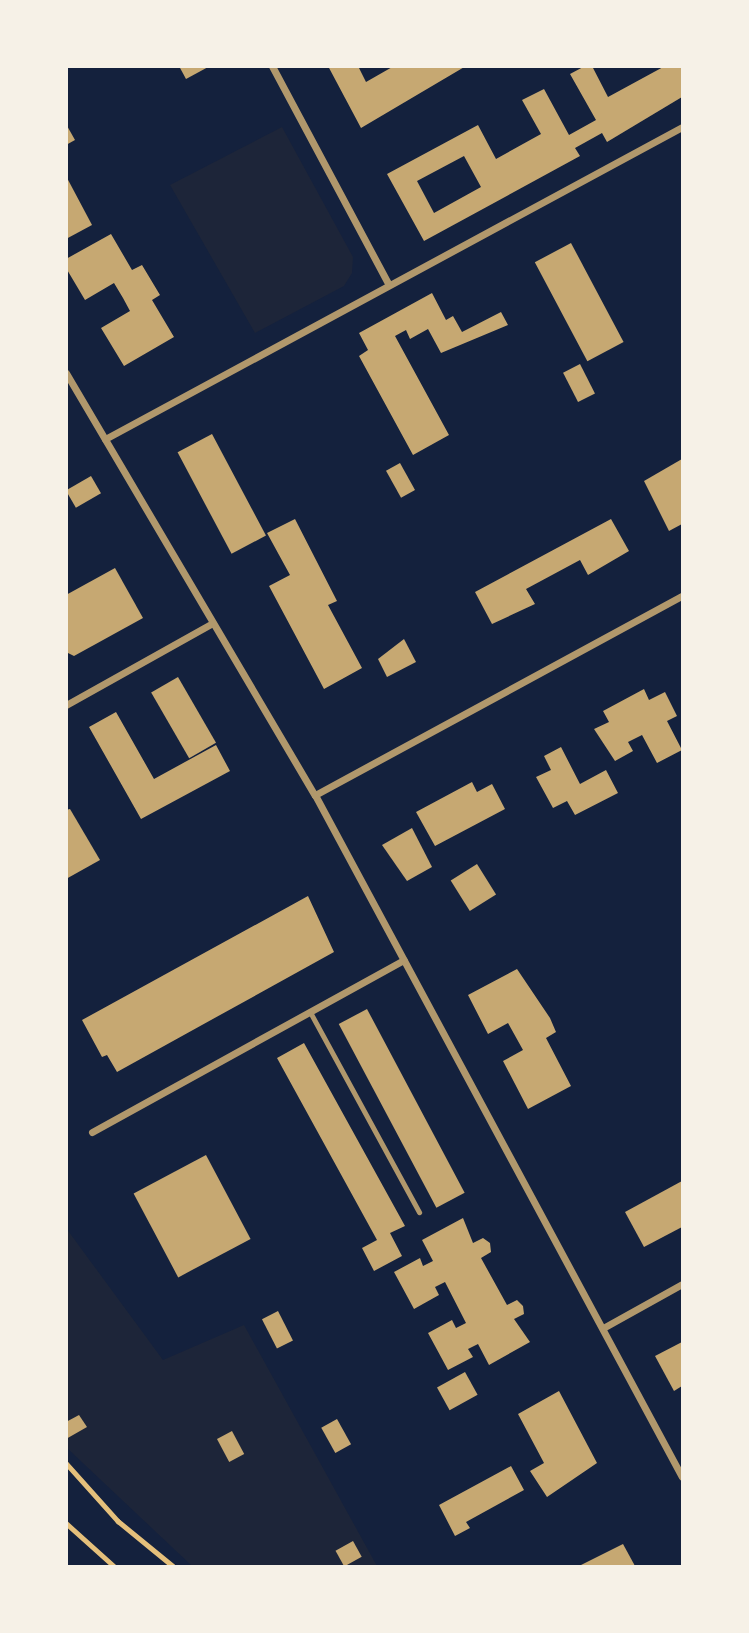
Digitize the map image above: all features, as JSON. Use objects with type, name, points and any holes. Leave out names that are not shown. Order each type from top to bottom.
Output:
[{"type":"street","points":[[272,66],[388,283]]},
{"type":"street","points":[[104,439],[388,283],[682,127]]},
{"type":"street","points":[[66,373],[315,795],[682,1477]]},
{"type":"street","points":[[315,795],[682,596]]},
{"type":"street","points":[[66,705],[213,623]]},
{"type":"street","points":[[92,1132],[404,960]]},
{"type":"street","points":[[603,1328],[682,1284]]},
{"type":"lane","points":[[310,1012],[419,1212]]},
{"type":"path","points":[[66,1463],[118,1521],[173,1566]]},
{"type":"path","points":[[66,1523],[114,1566]]},
{"type":"shaded area","points":[[282,127],[353,257],[352,273],[344,286],[255,333],[170,185]]},
{"type":"shaded area","points":[[66,1228],[163,1360],[244,1325],[377,1566],[192,1566],[67,1448]]},
{"type":"building","points":[[179,66],[210,66],[186,79]]},
{"type":"building","points":[[328,66],[358,66],[366,82],[394,66],[466,66],[361,128]]},
{"type":"building","points":[[585,66],[592,66],[608,97],[665,66],[682,66],[682,97],[607,142],[602,133],[575,148],[580,156],[424,241],[387,174],[478,125],[496,159],[541,134],[522,100],[544,89],[569,135],[596,120],[570,74]],"holes":[[[464,156],[481,187],[434,213],[417,181]]]},
{"type":"building","points":[[66,124],[75,140],[66,145]]},
{"type":"building","points":[[66,176],[92,225],[66,239]]},
{"type":"building","points":[[111,234],[132,270],[142,265],[160,295],[152,300],[174,337],[124,366],[101,328],[130,311],[123,298],[114,283],[85,300],[66,268],[66,259]]},
{"type":"building","points":[[571,243],[624,342],[587,361],[535,262]]},
{"type":"building","points":[[432,293],[446,320],[453,316],[462,332],[501,312],[508,325],[441,353],[428,329],[410,339],[406,330],[395,336],[449,435],[413,455],[359,356],[368,350],[359,333]]},
{"type":"building","points":[[580,364],[595,393],[578,402],[563,373]]},
{"type":"building","points":[[212,434],[266,536],[232,554],[178,452]]},
{"type":"building","points":[[682,459],[682,524],[669,531],[644,481]]},
{"type":"building","points":[[400,463],[415,490],[401,498],[386,471]]},
{"type":"building","points":[[91,476],[101,493],[76,508],[66,490]]},
{"type":"building","points":[[295,519],[337,601],[328,605],[362,668],[324,689],[269,586],[290,575],[267,533]]},
{"type":"building","points":[[611,519],[629,551],[588,575],[580,560],[526,589],[535,604],[492,624],[475,592]]},
{"type":"building","points":[[115,568],[143,618],[74,656],[66,652],[66,595]]},
{"type":"building","points":[[404,639],[416,662],[387,677],[378,659]]},
{"type":"building","points":[[178,677],[216,743],[189,758],[151,692]]},
{"type":"building","points":[[644,689],[649,700],[665,692],[677,716],[667,721],[682,750],[657,763],[642,735],[628,742],[633,751],[615,761],[594,729],[609,722],[603,711]]},
{"type":"building","points":[[116,712],[154,779],[216,745],[230,771],[141,819],[89,727]]},
{"type":"building","points":[[561,747],[580,784],[606,770],[618,793],[575,815],[567,801],[553,808],[536,777],[551,770],[544,756]]},
{"type":"building","points":[[472,782],[477,792],[492,784],[505,809],[435,846],[416,812]]},
{"type":"building","points":[[70,809],[100,860],[66,879],[66,810]]},
{"type":"building","points":[[412,828],[432,867],[407,881],[382,845]]},
{"type":"building","points":[[477,864],[496,895],[470,911],[451,880]]},
{"type":"building","points":[[308,896],[334,952],[117,1072],[107,1055],[102,1057],[82,1020]]},
{"type":"building","points":[[517,969],[550,1018],[556,1032],[546,1038],[571,1086],[528,1109],[503,1061],[523,1050],[508,1023],[488,1034],[468,995]]},
{"type":"building","points":[[367,1009],[465,1193],[436,1208],[339,1024]]},
{"type":"building","points":[[304,1043],[405,1226],[390,1233],[402,1256],[374,1271],[362,1248],[377,1240],[277,1058]]},
{"type":"building","points":[[206,1155],[251,1239],[178,1277],[134,1193]]},
{"type":"building","points":[[682,1181],[682,1227],[644,1247],[625,1212]]},
{"type":"building","points":[[463,1218],[473,1243],[483,1238],[490,1243],[491,1252],[481,1258],[507,1305],[517,1300],[523,1306],[524,1314],[514,1319],[530,1342],[489,1365],[478,1344],[468,1349],[473,1357],[448,1370],[428,1333],[452,1320],[456,1328],[466,1323],[445,1282],[435,1287],[439,1295],[414,1309],[394,1272],[420,1258],[423,1266],[433,1261],[422,1240]]},
{"type":"building","points":[[278,1311],[293,1340],[277,1349],[262,1319]]},
{"type":"building","points":[[682,1342],[682,1386],[674,1391],[655,1356]]},
{"type":"building","points":[[465,1372],[478,1395],[450,1410],[437,1388]]},
{"type":"building","points":[[559,1391],[597,1463],[547,1497],[530,1471],[544,1463],[518,1414]]},
{"type":"building","points":[[79,1415],[87,1427],[66,1439],[66,1422]]},
{"type":"building","points":[[337,1419],[351,1444],[335,1453],[321,1428]]},
{"type":"building","points":[[232,1431],[244,1454],[229,1462],[217,1439]]},
{"type":"building","points":[[511,1466],[524,1490],[466,1522],[470,1528],[455,1536],[439,1505]]},
{"type":"building","points":[[353,1541],[362,1557],[344,1566],[336,1551]]},
{"type":"building","points":[[623,1544],[635,1566],[579,1566]]}]
